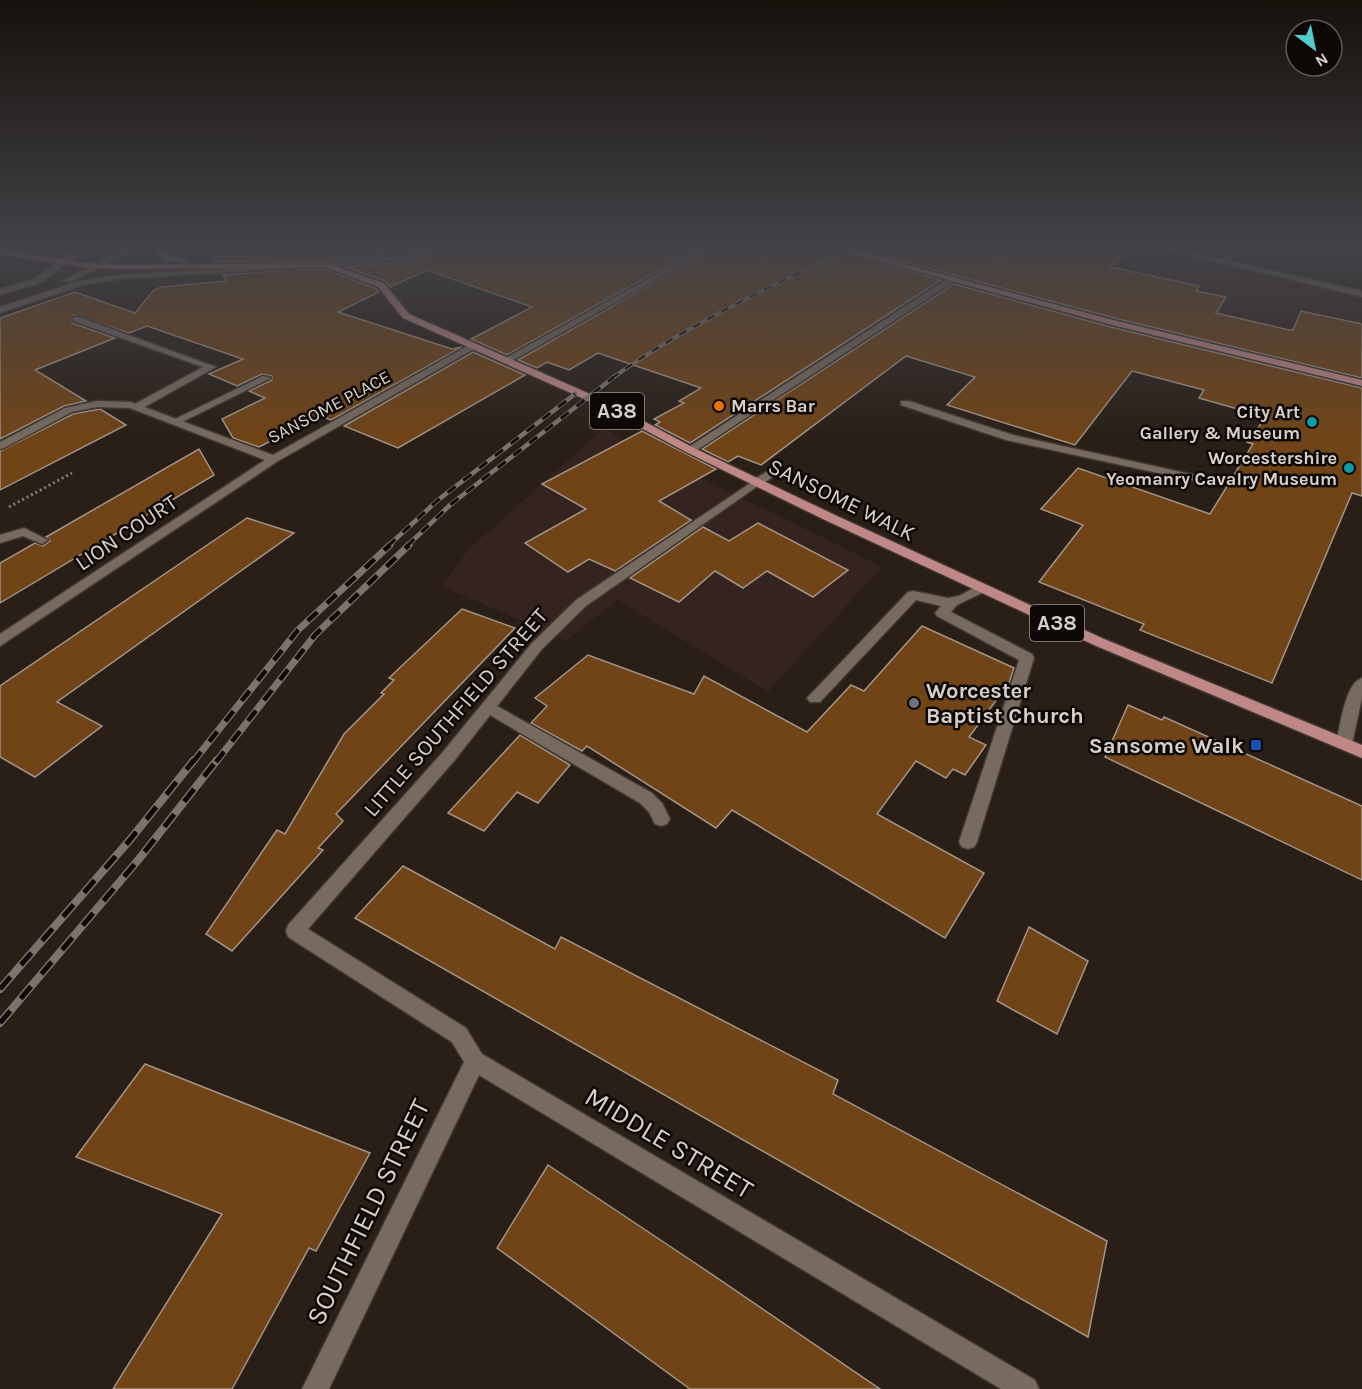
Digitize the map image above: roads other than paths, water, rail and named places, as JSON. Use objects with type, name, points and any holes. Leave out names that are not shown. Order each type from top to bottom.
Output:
[{"type":"main road","name":"A38","points":[[402,311],[406,316],[474,346]]},
{"type":"main road","points":[[1069,311],[1362,383]]},
{"type":"main road","name":"SANSOME WALK","points":[[474,346],[604,404],[690,450],[1099,642],[1362,752]]},
{"type":"street","points":[[505,361],[595,311]]},
{"type":"street","points":[[690,450],[905,311]]},
{"type":"street","points":[[76,319],[211,367],[137,407]]},
{"type":"street","name":"SANSOME PLACE","points":[[0,446],[69,410],[97,404],[137,407],[274,459],[474,346]]},
{"type":"street","points":[[176,422],[266,378]]},
{"type":"street","points":[[905,403],[1010,438],[1204,480]]},
{"type":"street","name":"LION COURT","points":[[0,640],[274,459]]},
{"type":"street","name":"LITTLE SOUTHFIELD STREET","points":[[295,931],[448,757],[537,646],[580,603],[772,472]]},
{"type":"street","points":[[0,539],[24,532],[42,540]]},
{"type":"street","points":[[968,842],[1027,658],[942,613],[951,604],[966,599],[981,588]]},
{"type":"street","points":[[815,698],[913,595],[951,604]]},
{"type":"street","points":[[1344,744],[1356,692],[1362,683]]},
{"type":"street","points":[[488,707],[646,798],[656,808],[661,819]]},
{"type":"street","name":"MIDDLE STREET","points":[[295,931],[459,1035],[475,1061],[1026,1389]]},
{"type":"street","name":"SOUTHFIELD STREET","points":[[315,1389],[475,1061]]},
{"type":"railway","points":[[612,378],[670,340],[724,311]]},
{"type":"railway","points":[[407,546],[450,505],[614,377]]},
{"type":"railway","points":[[388,546],[438,500],[575,394]]},
{"type":"railway","points":[[193,762],[298,630],[390,545]]},
{"type":"railway","points":[[216,762],[315,635],[409,545]]},
{"type":"railway","points":[[0,989],[129,841],[194,760]]},
{"type":"railway","points":[[0,1023],[139,859],[217,760]]},
{"type":"place","name":"Marrs Bar","points":[[719,406]]},
{"type":"place","name":"City Art Gallery & Museum","points":[[1312,422]]},
{"type":"place","name":"Worcestershire Yeomanry Cavalry Museum","points":[[1349,468]]},
{"type":"place","name":"Worcester Baptist Church","points":[[914,703]]},
{"type":"place","name":"Sansome Walk","points":[[1256,745]]}]
